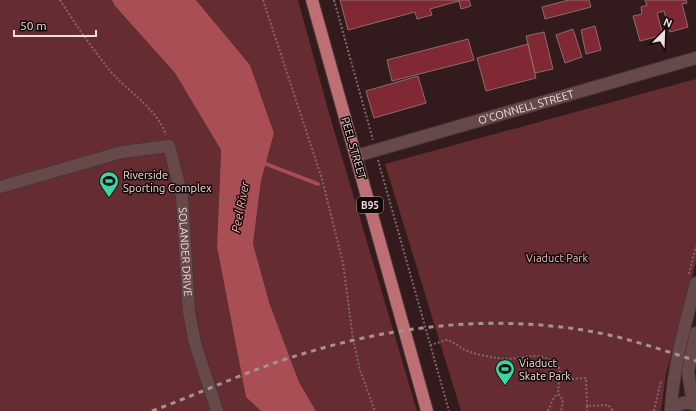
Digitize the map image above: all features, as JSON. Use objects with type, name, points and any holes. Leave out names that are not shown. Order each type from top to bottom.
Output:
[{"type":"main road","name":"PEEL STREET","points":[[312,0],[427,411]]},
{"type":"street","name":"O'CONNELL STREET","points":[[356,156],[696,58]]},
{"type":"street","points":[[0,187],[122,152],[169,146]]},
{"type":"street","name":"SOLANDER DRIVE","points":[[169,146],[182,196],[190,312],[195,343],[215,410]]},
{"type":"street","points":[[671,411],[675,369],[692,313],[696,283]]},
{"type":"street","points":[[671,411],[681,403],[695,404],[688,372],[696,333]]},
{"type":"path","points":[[60,0],[86,39],[113,73],[162,122],[169,146]]},
{"type":"path","points":[[263,0],[322,179],[343,263],[353,339],[360,370],[375,411]]},
{"type":"path","points":[[334,0],[449,411]]},
{"type":"path","points":[[430,346],[447,340],[464,350],[498,358],[521,358],[532,355],[545,356],[560,369],[558,394],[554,397],[548,411]]},
{"type":"path","points":[[560,380],[586,378],[587,411]]},
{"type":"path","points":[[558,394],[563,400],[561,411]]},
{"type":"path","points":[[587,406],[608,405],[613,411]]},
{"type":"green space","name":"Riverside Sporting Complex","points":[[0,0],[112,0],[115,6],[175,73],[221,150],[217,247],[246,396],[261,411],[0,411]]},
{"type":"green space","points":[[196,0],[298,0],[329,113],[417,411],[316,411],[299,382],[270,305],[253,244],[261,181],[274,133],[250,65]]},
{"type":"green space","name":"Viaduct Park","points":[[696,79],[696,262],[666,374],[661,411],[461,411],[385,164]]},
{"type":"water","name":"Peel River","points":[[112,0],[196,0],[250,65],[274,133],[261,181],[253,244],[270,305],[299,382],[316,411],[261,411],[246,397],[217,247],[221,150],[175,73],[115,6]]},
{"type":"building","points":[[340,0],[469,0],[471,6],[461,9],[459,1],[430,9],[432,15],[417,19],[415,12],[348,30]]},
{"type":"building","points":[[569,0],[589,0],[591,7],[545,19],[542,7]]},
{"type":"building","points":[[645,0],[686,0],[687,3],[682,4],[688,27],[670,32],[664,11],[657,13],[663,35],[640,41],[633,16],[642,14],[641,7],[647,5]]},
{"type":"building","points":[[595,26],[601,50],[586,54],[581,30]]},
{"type":"building","points":[[573,29],[582,57],[565,63],[556,35]]},
{"type":"building","points":[[544,32],[553,69],[535,73],[526,36]]},
{"type":"building","points":[[468,39],[474,60],[392,81],[387,60]]},
{"type":"building","points":[[528,44],[536,78],[486,91],[477,58]]},
{"type":"building","points":[[418,76],[426,103],[374,118],[366,91]]},
{"type":"waterway","points":[[261,162],[318,184]]},
{"type":"railway","points":[[152,411],[280,361],[338,344],[377,335],[457,325],[497,323],[578,329],[618,337],[696,361]]},
{"type":"place","name":"Riverside Sporting Complex","points":[[109,198]]},
{"type":"place","name":"Viaduct Skate Park","points":[[505,386]]}]
